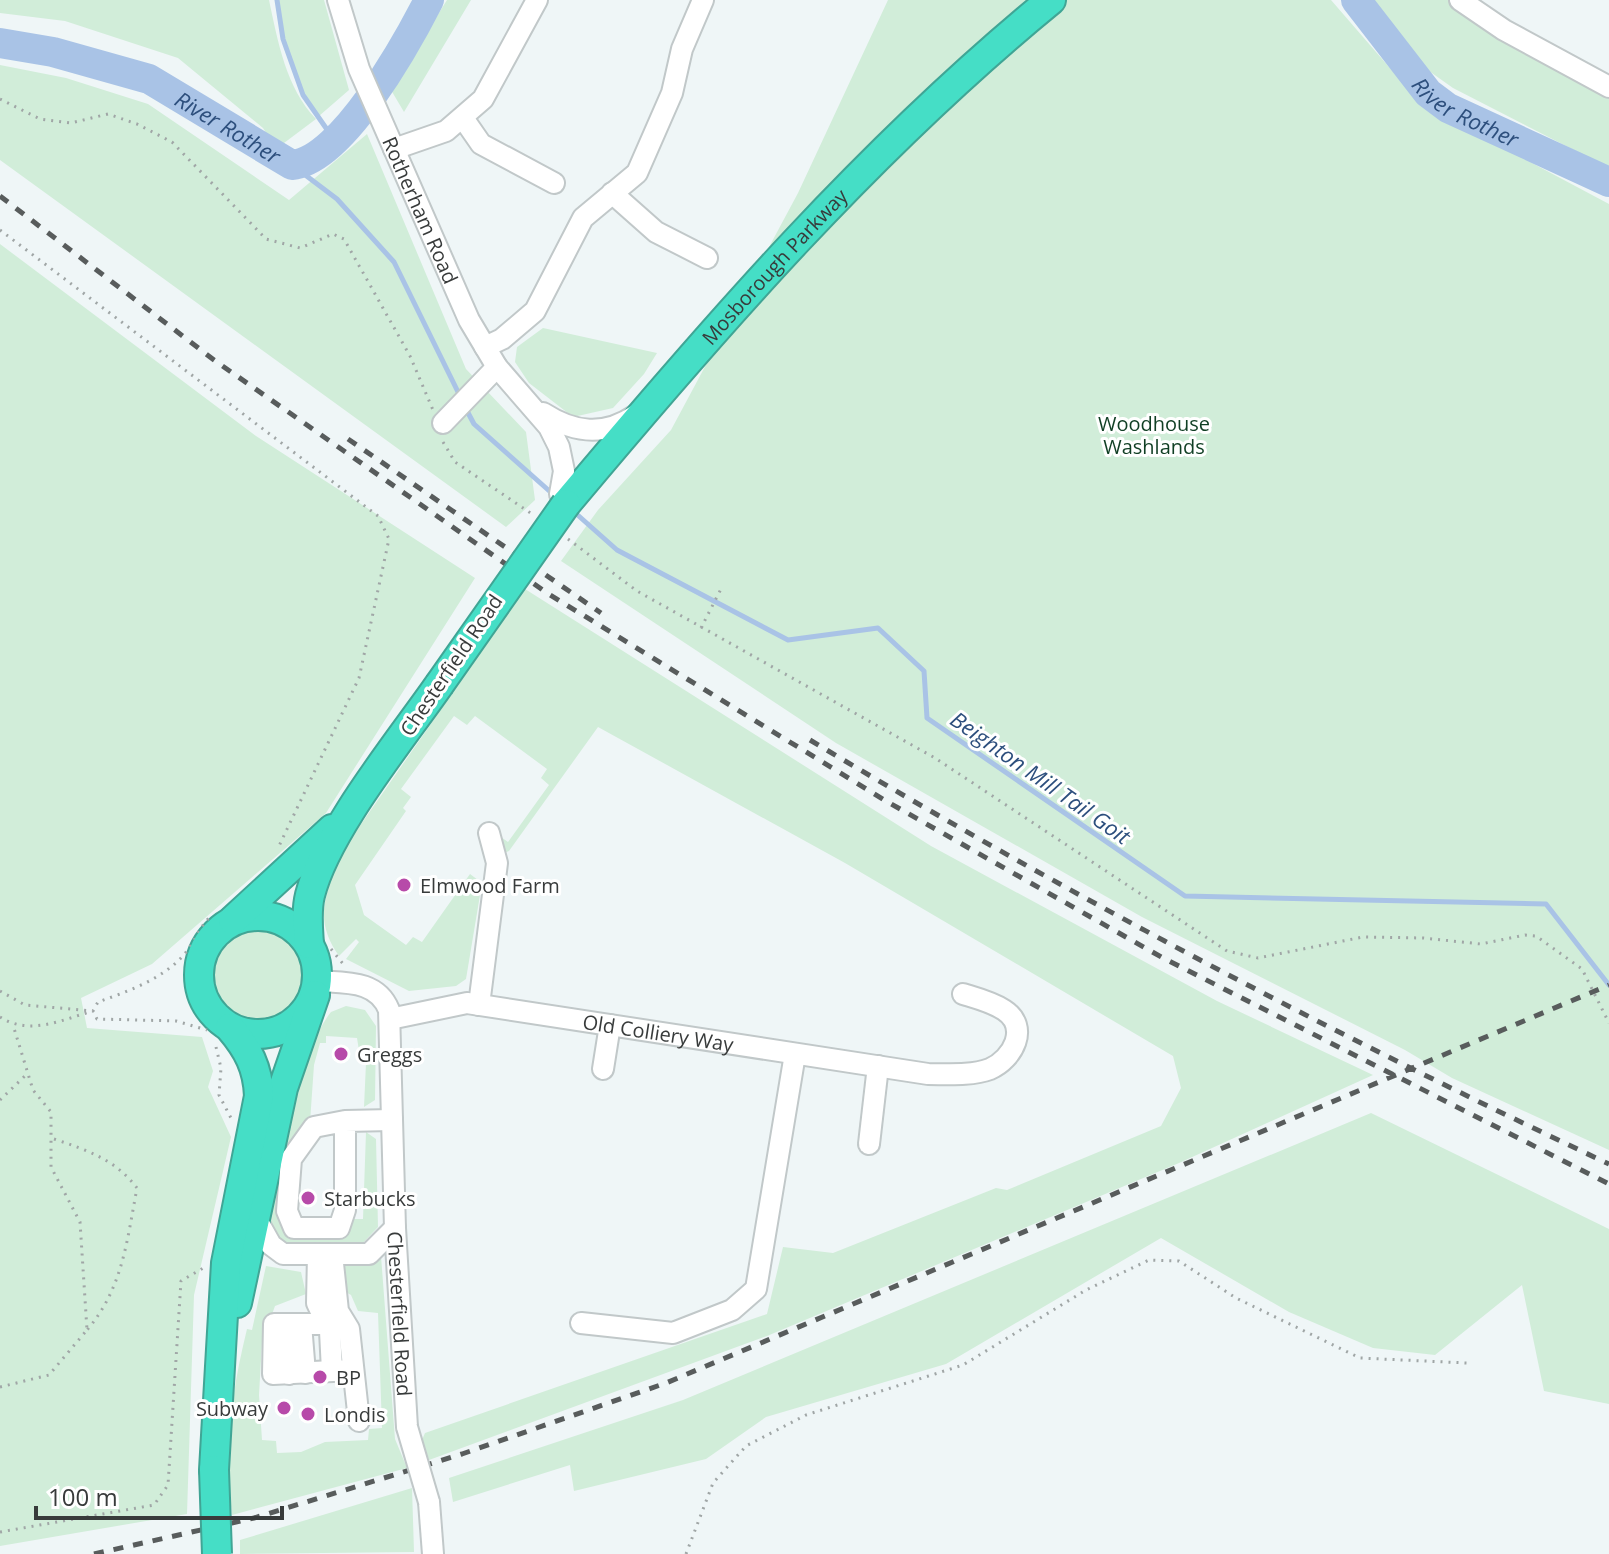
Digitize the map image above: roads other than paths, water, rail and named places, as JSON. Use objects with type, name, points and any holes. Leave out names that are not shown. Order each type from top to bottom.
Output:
[{"type":"highway","name":"Mosborough Parkway","points":[[525,558],[563,499],[692,353],[910,124],[1051,0]]},
{"type":"highway","name":"Chesterfield Road","points":[[309,944],[310,892],[350,812],[525,558]]},
{"type":"highway","name":"Chesterfield Road","points":[[225,916],[350,812]]},
{"type":"highway","points":[[216,1405],[283,1088],[317,988],[309,944],[282,920],[260,915],[225,916],[200,963],[199,983],[218,1035],[247,1047],[258,1081],[259,1096],[226,1263],[216,1405],[214,1470],[217,1554]]},
{"type":"highway","points":[[218,1035],[280,1030],[297,1019],[317,988]]},
{"type":"street","name":"Rotherham Road","points":[[338,0],[359,69],[469,320],[497,367],[530,404]]},
{"type":"street","points":[[394,149],[446,131],[483,99],[537,0]]},
{"type":"street","points":[[485,347],[502,339],[535,311],[583,218],[637,173],[648,155],[672,93],[682,49],[703,0]]},
{"type":"street","points":[[1460,0],[1504,30],[1609,87]]},
{"type":"street","points":[[463,118],[481,144],[554,183]]},
{"type":"street","points":[[612,193],[656,232],[707,258]]},
{"type":"street","points":[[446,418],[497,367]]},
{"type":"street","points":[[530,404],[562,425],[588,431],[621,423],[652,401]]},
{"type":"street","points":[[530,404],[549,427],[559,447],[564,471],[563,499]]},
{"type":"street","points":[[479,1005],[497,863],[489,833]]},
{"type":"street","points":[[317,988],[359,984],[376,991],[386,1003],[390,1019]]},
{"type":"street","name":"Old Colliery Way","points":[[390,1019],[467,1003],[928,1074],[980,1072],[1001,1063],[1013,1051],[1017,1034],[1010,1015],[1002,1008],[963,994]]},
{"type":"street","name":"Chesterfield Road","points":[[390,1019],[395,1228],[407,1427],[429,1502],[433,1554]]},
{"type":"street","points":[[603,1069],[610,1025]]},
{"type":"street","points":[[581,1323],[673,1333],[732,1310],[756,1289],[795,1054]]},
{"type":"street","points":[[869,1144],[878,1066]]},
{"type":"street","points":[[345,1121],[343,1224],[335,1229],[294,1228],[288,1219],[291,1159],[314,1127],[345,1121],[392,1120]]},
{"type":"street","points":[[257,1220],[271,1245],[283,1254],[369,1254],[395,1228]]},
{"type":"street","points":[[320,1372],[273,1374],[300,1324],[317,1303],[325,1254]]},
{"type":"street","points":[[320,1372],[349,1329],[338,1311],[325,1254]]},
{"type":"street","points":[[300,1324],[320,1372],[359,1421]]},
{"type":"street","points":[[300,1324],[320,1372]]},
{"type":"waterway","points":[[277,0],[283,39],[303,95],[335,141]]},
{"type":"waterway","name":"River Rother","points":[[0,43],[53,52],[149,79],[292,165],[311,159],[352,122],[389,70],[429,0]]},
{"type":"waterway","name":"River Rother","points":[[1356,0],[1428,93],[1448,108],[1609,182]]},
{"type":"waterway","name":"Beighton Mill Tail Goit","points":[[292,165],[337,199],[394,262],[460,396]]},
{"type":"waterway","name":"Beighton Mill Tail Goit","points":[[466,409],[474,424],[555,496]]},
{"type":"waterway","name":"Beighton Mill Tail Goit","points":[[572,510],[617,550],[788,640],[878,628],[924,671],[927,718],[1185,896],[1546,904],[1609,985]]},
{"type":"railway","points":[[0,196],[214,360],[547,593],[886,801],[1163,958],[1609,1184]]},
{"type":"railway","points":[[348,439],[601,613]]},
{"type":"railway","points":[[810,740],[1104,909],[1406,1066],[1609,1164]]},
{"type":"railway","points":[[94,1554],[254,1518],[462,1454],[666,1383],[1609,985]]},
{"type":"place","name":"Elmwood Farm","points":[[404,885]]},
{"type":"place","name":"Greggs","points":[[341,1054]]},
{"type":"place","name":"Starbucks","points":[[308,1198]]},
{"type":"place","name":"BP","points":[[320,1377]]},
{"type":"place","name":"Subway","points":[[284,1408]]},
{"type":"place","name":"Londis","points":[[308,1414]]},
{"type":"park label","name":"Woodhouse Washlands","points":[[1154,434]]}]
